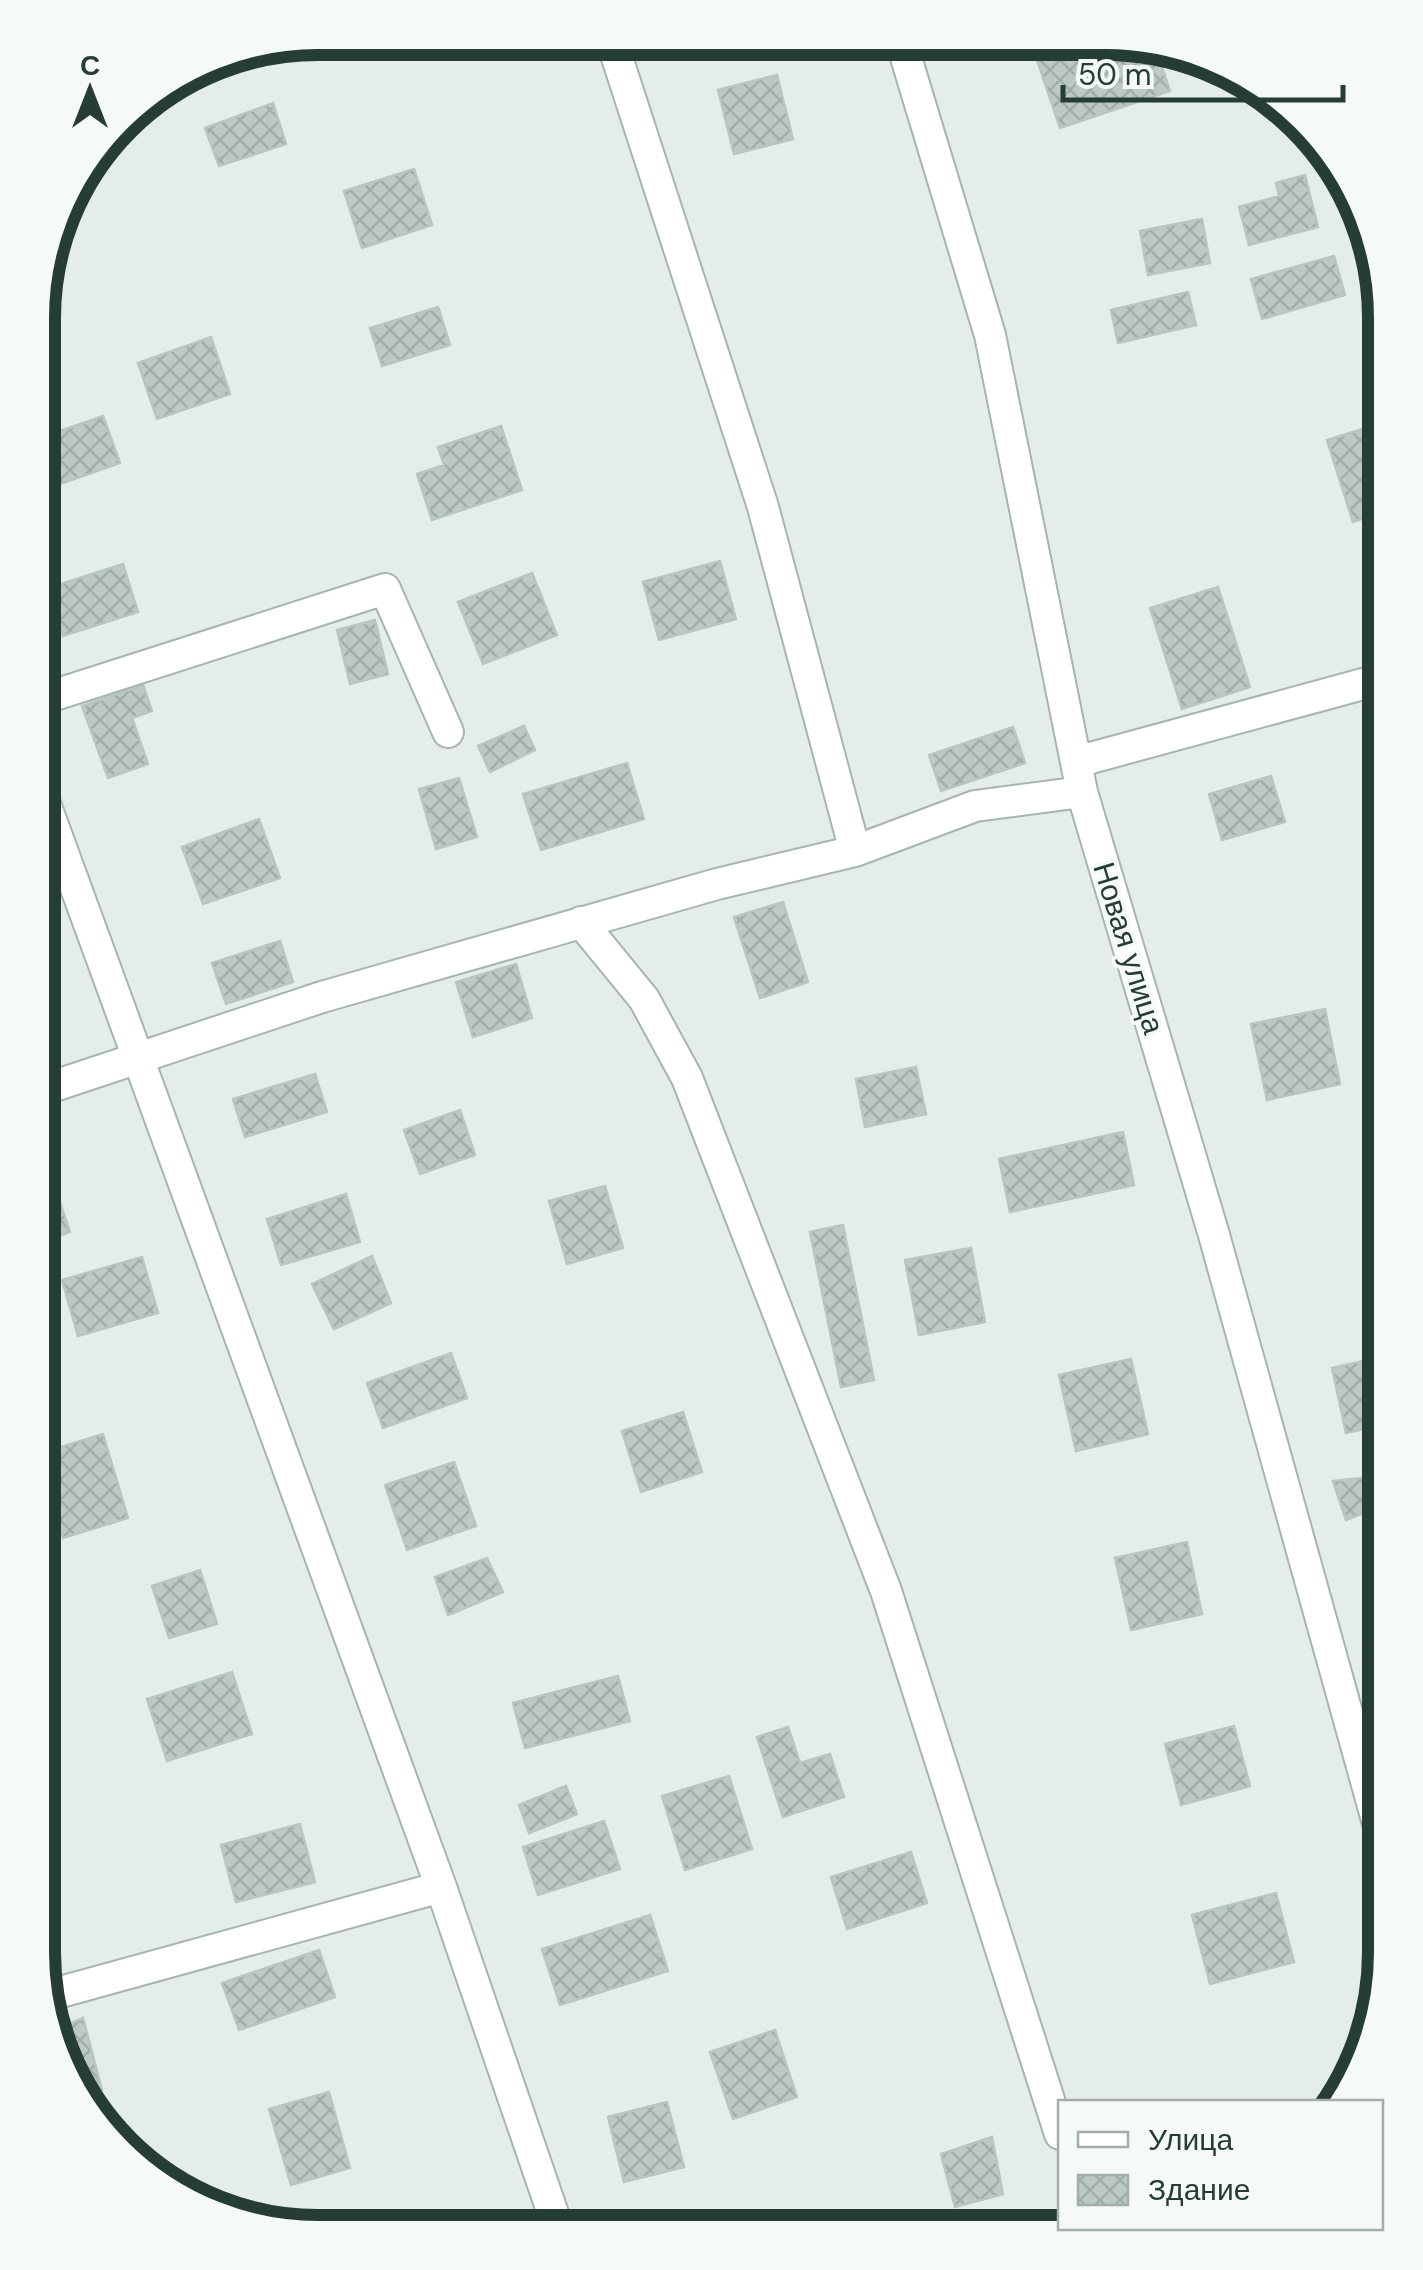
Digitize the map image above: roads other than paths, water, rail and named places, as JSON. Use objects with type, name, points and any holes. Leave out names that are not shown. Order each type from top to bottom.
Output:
[{"type":"street","points":[[616,55],[763,507],[855,851]]},
{"type":"street","name":"Новая улица","points":[[904,55],[990,335],[1080,777],[1367,1722]]},
{"type":"street","points":[[55,695],[385,589],[448,732]]},
{"type":"street","points":[[55,1086],[322,997],[581,922],[855,851],[976,806],[1080,777],[1368,684]]},
{"type":"street","points":[[55,831],[441,1887],[553,2215]]},
{"type":"street","points":[[581,922],[644,999],[687,1078],[886,1590],[1058,2128]]},
{"type":"street","points":[[58,1993],[441,1887]]}]
